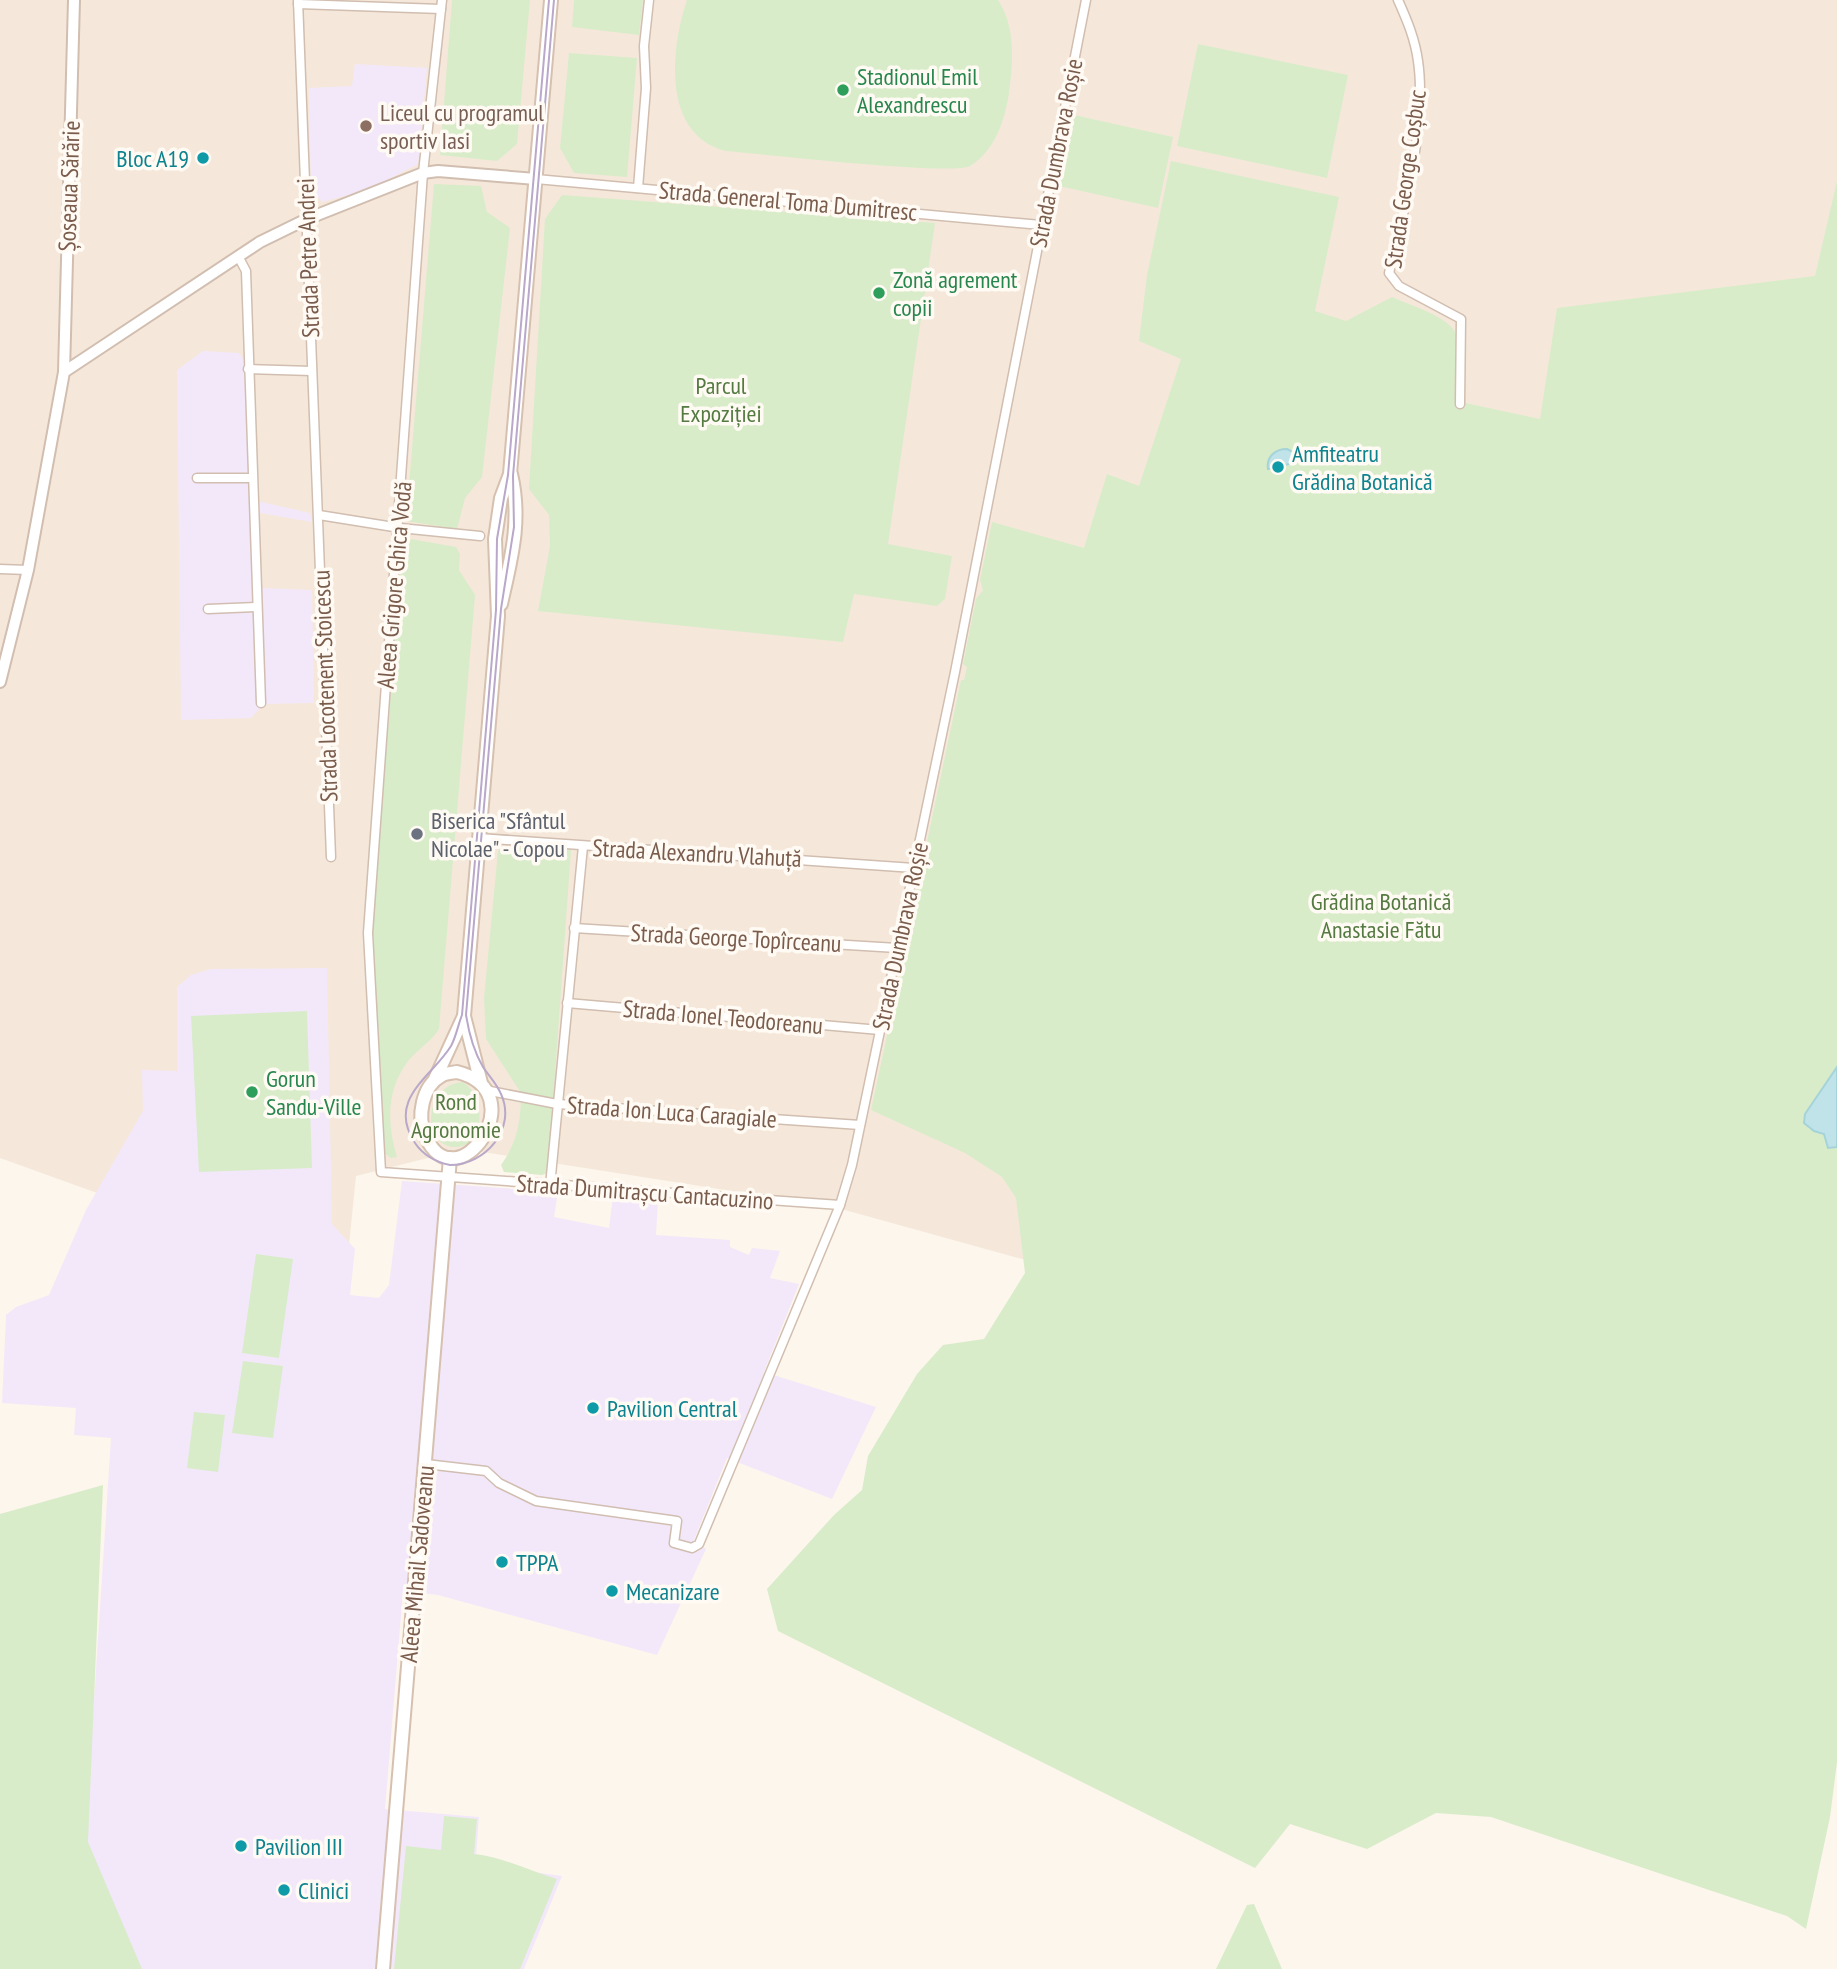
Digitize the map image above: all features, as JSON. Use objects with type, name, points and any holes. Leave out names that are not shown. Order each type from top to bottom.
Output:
[{"type":"main road","points":[[498,616],[515,544],[517,520],[510,474],[551,0]]},
{"type":"main road","points":[[464,1016],[491,1114],[485,1137],[468,1156],[450,1158],[435,1149],[423,1131],[424,1100],[464,1016],[498,616],[495,539],[501,498],[510,474]]},
{"type":"main road","points":[[434,1082],[441,1075],[457,1072],[474,1076],[483,1087]]},
{"type":"main road","name":"Aleea Mihail Sadoveanu","points":[[383,1969],[450,1158]]},
{"type":"street","name":"Șoseaua Sărărie","points":[[0,682],[28,570],[64,372],[74,0]]},
{"type":"street","points":[[638,188],[646,88],[644,46],[649,0]]},
{"type":"street","name":"Strada Dumbrava Roșie","points":[[426,1464],[486,1471],[499,1483],[536,1501],[677,1521],[674,1543],[692,1548],[699,1544],[840,1205],[860,1125],[914,869],[1086,0]]},
{"type":"street","name":"Strada George Coșbuc","points":[[1398,0],[1412,31],[1418,62],[1420,106],[1389,273],[1399,286],[1461,319],[1460,404]]},
{"type":"street","points":[[298,2],[442,4]]},
{"type":"street","name":"Strada Petre Andrei","points":[[298,2],[319,515]]},
{"type":"street","name":"Aleea Grigore Ghica Vodă","points":[[381,1172],[368,933],[379,762],[400,528],[424,173],[442,4]]},
{"type":"street","points":[[64,372],[238,256],[307,219],[424,173],[438,171],[536,179]]},
{"type":"street","name":"Strada General Toma Dumitresc","points":[[536,179],[1041,225]]},
{"type":"street","points":[[238,256],[246,271],[251,478],[261,703]]},
{"type":"street","points":[[248,369],[312,371]]},
{"type":"street","points":[[197,478],[251,478]]},
{"type":"street","points":[[319,515],[480,537]]},
{"type":"street","name":"Strada Locotenent Stoicescu","points":[[319,515],[331,857]]},
{"type":"street","points":[[0,569],[28,570]]},
{"type":"street","points":[[208,609],[257,607]]},
{"type":"street","name":"Strada Alexandru Vlahuță","points":[[479,838],[914,869]]},
{"type":"street","points":[[550,1186],[583,846]]},
{"type":"street","name":"Strada George Topîrceanu","points":[[574,928],[897,948]]},
{"type":"street","name":"Strada Ionel Teodoreanu","points":[[567,1003],[880,1030]]},
{"type":"street","name":"Strada Ion Luca Caragiale","points":[[483,1087],[557,1104],[860,1125]]},
{"type":"street","name":"Strada Dumitrașcu Cantacuzino","points":[[381,1172],[840,1205]]},
{"type":"shaded area","points":[[0,0],[1837,0],[1837,1022],[1311,1339],[834,1207],[464,1149],[356,1176],[349,1245],[183,1224],[0,1158]]},
{"type":"shaded area","name":"Liceul cu programul sportiv Iasi","points":[[355,64],[427,68],[418,164],[368,190],[322,202],[311,189],[309,88],[352,86]]},
{"type":"shaded area","points":[[203,351],[239,353],[255,375],[257,501],[310,513],[312,522],[260,513],[261,588],[312,590],[314,703],[264,704],[251,718],[181,720],[177,370]]},
{"type":"shaded area","points":[[327,968],[332,1224],[355,1249],[350,1295],[379,1298],[389,1285],[402,1181],[558,1192],[554,1217],[609,1228],[613,1196],[658,1200],[656,1235],[730,1240],[730,1247],[749,1255],[752,1248],[780,1251],[770,1278],[799,1284],[764,1372],[876,1407],[832,1499],[727,1458],[694,1540],[706,1549],[657,1655],[438,1595],[403,1591],[385,1809],[479,1817],[476,1856],[526,1871],[562,1876],[524,1969],[136,1969],[85,1840],[111,1438],[74,1435],[76,1408],[2,1403],[6,1315],[16,1307],[49,1295],[86,1210],[143,1111],[142,1070],[177,1071],[177,987],[191,975],[211,969]]},
{"type":"green space","points":[[452,0],[530,0],[517,144],[497,161],[440,155]]},
{"type":"green space","points":[[574,0],[643,0],[639,35],[572,27]]},
{"type":"green space","name":"Stadionul Emil Alexandrescu","points":[[687,0],[998,0],[1008,22],[1012,57],[1007,103],[997,134],[979,160],[970,166],[956,168],[894,166],[726,151],[705,142],[691,128],[681,109],[676,88],[677,42]]},
{"type":"green space","points":[[1198,44],[1348,75],[1327,178],[1177,146]]},
{"type":"green space","points":[[569,53],[637,58],[627,177],[574,173],[560,148]]},
{"type":"green space","points":[[1074,115],[1173,137],[1158,208],[1059,186]]},
{"type":"green space","name":"Grădina Botanică Anastasie Fătu","points":[[1171,161],[1339,197],[1315,311],[1346,321],[1392,297],[1434,315],[1449,324],[1456,336],[1456,401],[1540,419],[1557,308],[1815,276],[1837,181],[1837,1067],[1805,1114],[1808,1128],[1824,1134],[1828,1147],[1837,1147],[1837,1762],[1830,1817],[1806,1929],[1787,1916],[1491,1817],[1436,1813],[1367,1849],[1290,1824],[1255,1868],[778,1631],[767,1589],[834,1515],[862,1490],[868,1456],[917,1374],[943,1345],[984,1339],[1025,1273],[1016,1198],[1002,1177],[965,1153],[871,1110],[900,975],[904,969],[902,961],[919,878],[924,876],[927,867],[923,861],[961,680],[964,680],[967,667],[963,664],[976,599],[983,590],[980,580],[992,522],[1084,548],[1107,474],[1139,486],[1181,359],[1139,341],[1147,275]]},
{"type":"green space","points":[[434,184],[481,186],[487,212],[510,228],[482,477],[465,498],[457,529],[406,521]]},
{"type":"green space","name":"Parcul Expoziției","points":[[562,195],[935,223],[888,544],[952,556],[945,599],[937,606],[854,594],[843,642],[538,611],[550,546],[549,515],[529,489],[545,219]]},
{"type":"green space","points":[[411,539],[456,547],[460,554],[459,570],[475,595],[439,1029],[408,1061],[396,1084],[392,1095],[390,1120],[397,1157],[391,1158],[383,1152],[372,927],[403,543]]},
{"type":"green space","points":[[502,847],[571,850],[548,1173],[542,1175],[504,1172],[501,1165],[517,1131],[521,1093],[486,1039],[484,998],[498,851]]},
{"type":"green space","name":"Gorun Sandu-Ville","points":[[307,1011],[312,1168],[199,1172],[191,1016]]},
{"type":"green space","name":"Rond Agronomie","points":[[462,1082],[471,1089],[476,1098],[479,1120],[477,1131],[471,1140],[463,1146],[453,1147],[442,1143],[435,1136],[431,1114],[440,1093],[450,1085]]},
{"type":"green space","points":[[256,1254],[293,1259],[279,1358],[242,1353]]},
{"type":"green space","points":[[243,1361],[283,1366],[273,1438],[232,1433]]},
{"type":"green space","points":[[194,1412],[225,1415],[218,1472],[187,1468]]},
{"type":"green space","points":[[103,1485],[88,1842],[142,1969],[0,1969],[0,1514]]},
{"type":"green space","points":[[444,1816],[477,1819],[474,1854],[506,1861],[557,1879],[520,1969],[394,1969],[406,1846],[441,1850]]},
{"type":"green space","points":[[1254,1904],[1282,1969],[1216,1969],[1247,1905]]},
{"type":"water","points":[[1287,449],[1293,452],[1293,463],[1268,469],[1272,454]]},
{"type":"water","points":[[1837,1067],[1837,1147],[1828,1148],[1824,1134],[1814,1131],[1804,1123],[1805,1114]]},
{"type":"tram line","points":[[549,0],[508,475],[497,539],[496,610],[462,1015],[451,1046],[415,1090],[406,1114],[407,1127],[418,1147],[430,1157],[450,1165],[475,1159],[486,1152],[495,1143],[505,1120],[501,1094],[477,1054],[466,1015],[501,609],[514,527],[513,476],[554,0]]},
{"type":"place","name":"Stadionul Emil Alexandrescu","points":[[843,90]]},
{"type":"place","name":"Liceul cu programul sportiv Iasi","points":[[366,126]]},
{"type":"place","name":"Bloc A19","points":[[203,158]]},
{"type":"place","name":"Zonă agrement copii","points":[[879,293]]},
{"type":"place","name":"Amfiteatru Grădina Botanică","points":[[1278,467]]},
{"type":"place","name":"Biserica \"Sfântul Nicolae\" - Copou","points":[[417,834]]},
{"type":"place","name":"Gorun Sandu-Ville","points":[[252,1092]]},
{"type":"place","name":"Pavilion Central","points":[[593,1408]]},
{"type":"place","name":"TPPA","points":[[502,1562]]},
{"type":"place","name":"Mecanizare","points":[[612,1591]]},
{"type":"place","name":"Pavilion III","points":[[241,1846]]},
{"type":"place","name":"Clinici","points":[[284,1890]]}]
